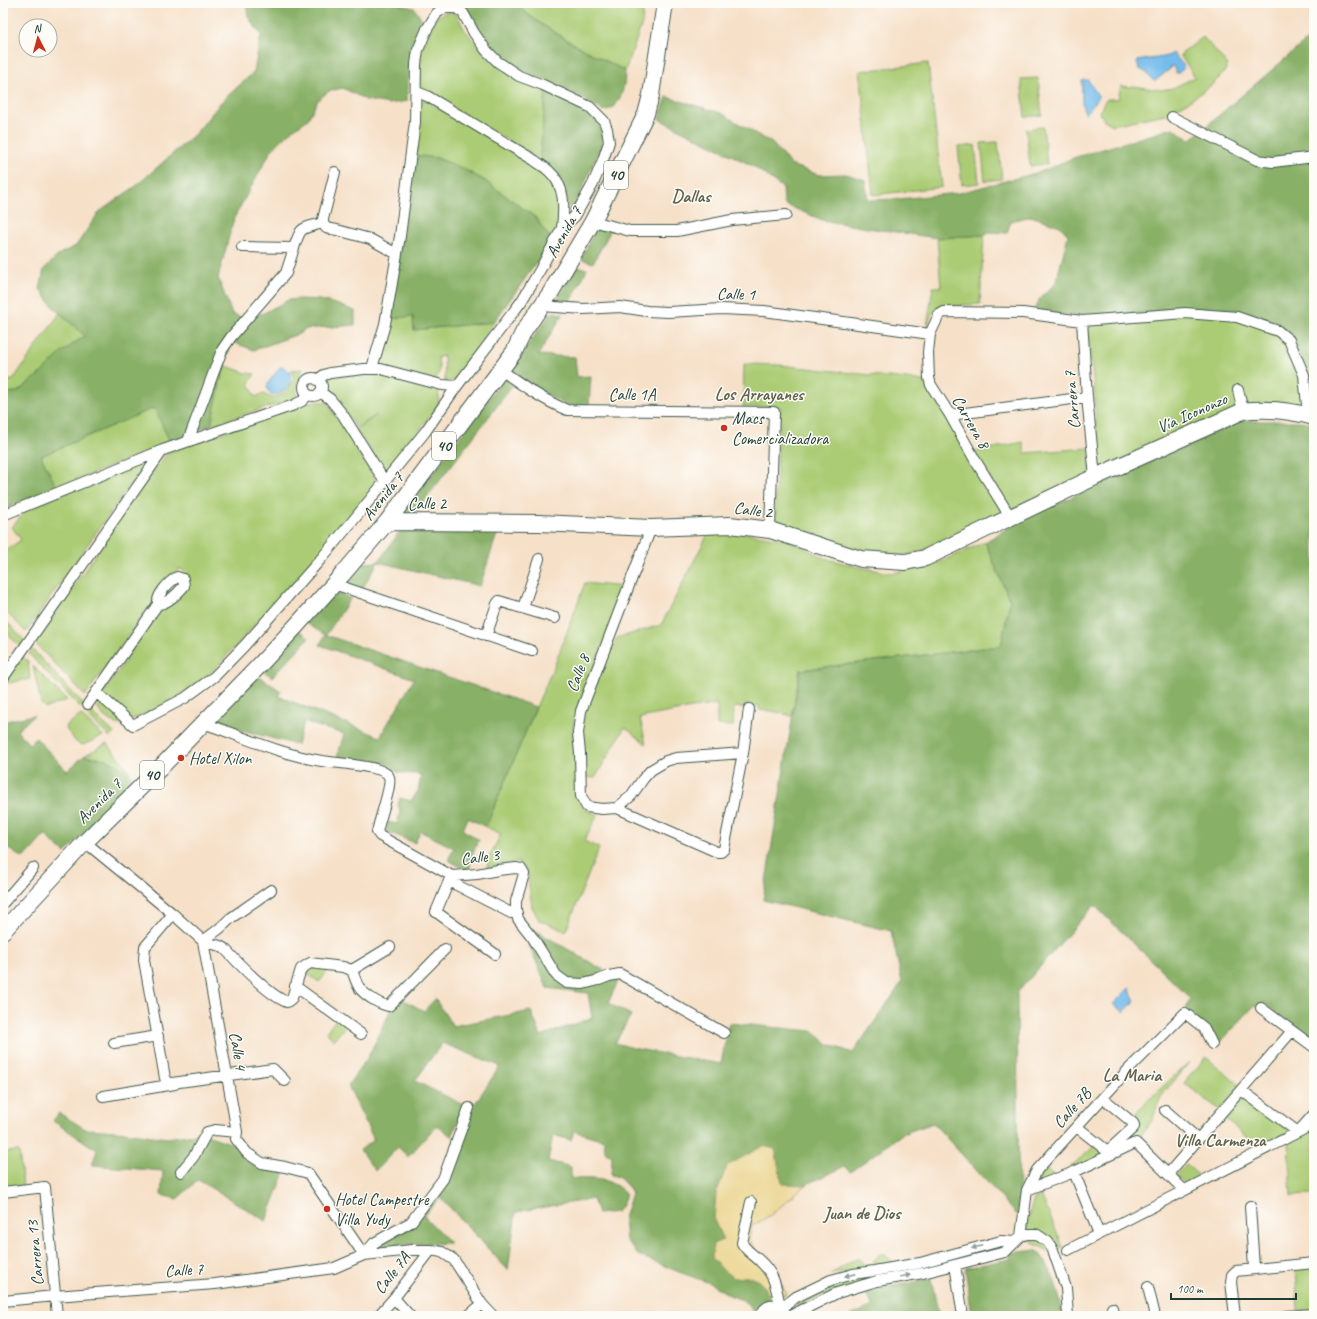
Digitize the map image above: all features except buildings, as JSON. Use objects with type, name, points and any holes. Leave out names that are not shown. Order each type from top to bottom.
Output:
[{"type":"main road","name":"Avenida 7","points":[[3,931],[85,842],[203,723],[334,584],[388,522],[514,352],[524,331],[565,269],[593,221],[646,114],[651,95],[665,3]]},
{"type":"main road","name":"Vía Icononzo","points":[[1093,478],[1243,411],[1286,411],[1311,416]]},
{"type":"main road","name":"Calle 2","points":[[388,522],[539,523],[651,528],[730,525],[770,530],[861,559],[905,562],[925,558],[1093,478]]},
{"type":"street","points":[[96,692],[134,725],[186,698],[215,676],[245,645],[320,560],[425,432],[457,386],[521,302],[562,228],[575,216],[593,184],[609,142],[604,121],[590,107],[543,85],[519,76],[498,62],[486,50],[474,33],[463,13],[456,8],[444,8],[437,13],[418,50],[416,64],[417,92],[411,162],[385,324],[372,368]]},
{"type":"street","points":[[417,92],[427,96],[534,160],[550,172],[559,184],[563,193],[562,228]]},
{"type":"street","points":[[1172,118],[1257,160],[1273,162],[1314,157]]},
{"type":"street","points":[[335,172],[322,219],[326,228],[370,239],[397,254]]},
{"type":"street","points":[[593,221],[630,231],[677,231],[732,220],[786,215]]},
{"type":"street","points":[[188,441],[222,350],[231,337],[286,273],[300,231],[323,223]]},
{"type":"street","points":[[242,247],[294,248]]},
{"type":"street","name":"Calle 1","points":[[541,306],[584,309],[620,307],[668,312],[722,308],[764,311],[930,334]]},
{"type":"street","name":"Carrera 8","points":[[1010,518],[974,460],[950,415],[931,385],[929,378],[928,352],[930,334],[939,315],[944,312],[1023,313],[1082,321]]},
{"type":"street","points":[[1082,321],[1185,313],[1238,317],[1278,331],[1289,340],[1304,376],[1311,416]]},
{"type":"street","name":"Carrera 7","points":[[1082,321],[1093,478]]},
{"type":"street","points":[[308,395],[304,388],[305,383],[312,379],[317,380],[330,373],[372,368],[442,385],[457,386]]},
{"type":"street","name":"Calle 1A","points":[[501,370],[533,392],[567,410],[774,412],[770,530]]},
{"type":"street","points":[[317,380],[320,384],[320,392]]},
{"type":"street","points":[[1238,390],[1243,411]]},
{"type":"street","points":[[320,392],[330,399],[343,415],[385,482]]},
{"type":"street","points":[[3,515],[163,450],[294,405],[302,401],[308,395],[316,395],[320,392]]},
{"type":"street","points":[[950,415],[1087,397]]},
{"type":"street","points":[[3,678],[163,450]]},
{"type":"street","name":"Calle 8","points":[[617,808],[602,809],[587,806],[581,796],[578,732],[581,711],[651,528]]},
{"type":"street","points":[[523,608],[539,559]]},
{"type":"street","points":[[334,584],[532,652]]},
{"type":"street","points":[[486,636],[499,601],[555,618]]},
{"type":"street","points":[[88,704],[158,604]]},
{"type":"street","points":[[743,753],[676,758],[666,761],[652,770],[643,779],[631,796],[617,808],[717,852],[721,852],[724,849],[743,753],[749,709]]},
{"type":"street","name":"Calle 3","points":[[203,723],[287,753],[312,759],[381,770],[389,777],[389,785],[377,832],[380,836],[451,879],[498,870],[516,868],[521,870],[524,874],[516,901],[518,919],[533,938],[556,975],[567,983],[583,984],[620,974],[724,1033]]},
{"type":"street","points":[[85,842],[173,914],[203,941],[220,946],[262,985],[287,1002],[292,998],[301,969],[310,963],[343,967],[352,970],[390,947]]},
{"type":"street","points":[[3,903],[33,868]]},
{"type":"street","points":[[495,954],[436,912],[451,879],[511,912]]},
{"type":"street","points":[[203,941],[231,918],[271,890]]},
{"type":"street","points":[[173,914],[145,947],[144,960],[165,1078],[168,1082],[172,1083],[226,1076]]},
{"type":"street","name":"Calle 4","points":[[203,941],[237,1132],[236,1139],[247,1153],[262,1163],[308,1173],[364,1255]]},
{"type":"street","points":[[352,970],[357,986],[362,993],[383,1005],[388,1006],[445,949]]},
{"type":"street","points":[[295,986],[361,1034]]},
{"type":"street","points":[[1261,1008],[1314,1047]]},
{"type":"street","name":"Calle 7B","points":[[1018,1239],[1027,1190],[1037,1170],[1128,1070],[1185,1013],[1204,1028],[1212,1044]]},
{"type":"street","points":[[1168,1174],[1292,1031]]},
{"type":"street","points":[[114,1043],[158,1036]]},
{"type":"street","points":[[103,1096],[273,1069],[285,1081]]},
{"type":"street","points":[[1241,1090],[1298,1132]]},
{"type":"street","points":[[1076,1127],[1106,1150],[1110,1149],[1134,1128],[1133,1123],[1103,1098]]},
{"type":"street","points":[[364,1255],[374,1243],[411,1222],[443,1179],[468,1108]]},
{"type":"street","points":[[1165,1110],[1198,1139]]},
{"type":"street","points":[[1298,1132],[1314,1114]]},
{"type":"street","points":[[1068,1250],[1314,1124]]},
{"type":"street","points":[[181,1172],[194,1156],[207,1132],[215,1130],[237,1132]]},
{"type":"street","points":[[1027,1190],[1074,1172],[1136,1143],[1184,1190]]},
{"type":"street","points":[[1074,1172],[1099,1234]]},
{"type":"street","name":"Carrera 13","points":[[3,1192],[45,1187],[57,1316]]},
{"type":"street","points":[[751,1202],[742,1243],[744,1248],[761,1262],[775,1279],[783,1310]]},
{"type":"street","points":[[1250,1206],[1254,1268]]},
{"type":"street","points":[[790,1316],[837,1293],[870,1283],[923,1273],[1005,1252],[1018,1239],[1027,1234],[1036,1234],[1048,1242],[1054,1250],[1066,1288],[1068,1316]]},
{"type":"street","points":[[783,1310],[796,1297],[831,1280],[853,1274],[920,1263],[1001,1241],[1018,1239]]},
{"type":"street","points":[[364,1255],[412,1250],[431,1250],[442,1252],[454,1260],[482,1304],[493,1316]]},
{"type":"street","name":"Calle 7A","points":[[378,1316],[394,1298],[431,1250]]},
{"type":"street","name":"Calle 7","points":[[3,1301],[215,1284],[298,1274],[334,1268],[364,1255]]},
{"type":"street","points":[[1235,1316],[1231,1282],[1232,1275],[1236,1271],[1314,1263]]},
{"type":"street","points":[[955,1265],[963,1316]]},
{"type":"street","points":[[1148,1287],[1154,1316]]},
{"type":"street","points":[[394,1298],[410,1316]]},
{"type":"street","points":[[468,1316],[482,1304]]},
{"type":"street","points":[[760,1315],[770,1305],[783,1310]]},
{"type":"street","points":[[1286,1316],[1314,1314]]},
{"type":"green space","points":[[246,3],[393,3],[414,8],[423,21],[411,47],[407,101],[389,104],[366,100],[343,88],[329,91],[318,100],[308,119],[290,132],[271,151],[234,218],[218,278],[232,314],[243,318],[264,313],[288,300],[320,300],[355,311],[355,325],[305,329],[301,333],[254,350],[232,342],[224,365],[211,425],[170,442],[154,408],[41,456],[57,488],[3,509],[3,393],[17,392],[41,373],[62,352],[85,336],[53,307],[40,289],[44,269],[61,253],[76,246],[99,212],[136,186],[196,133],[222,101],[254,72],[261,35],[248,17]]},
{"type":"green space","points":[[459,3],[517,3],[520,8],[541,24],[581,48],[625,71],[624,85],[619,99],[612,108],[604,111],[575,94],[526,72],[510,67],[486,42],[471,15]]},
{"type":"green space","points":[[517,3],[644,3],[642,24],[625,71],[581,48],[541,24],[520,8]]},
{"type":"green space","points":[[445,12],[452,12],[457,15],[464,29],[491,61],[546,90],[540,155],[542,161],[419,88],[420,51],[437,17]]},
{"type":"green space","points":[[1314,34],[1314,414],[1312,414],[1312,398],[1307,370],[1290,332],[1272,321],[1238,310],[1209,308],[1081,316],[1034,312],[1040,298],[1056,283],[1068,235],[1060,226],[1031,216],[1011,221],[1007,233],[989,232],[984,235],[937,238],[822,220],[784,204],[783,188],[753,166],[659,119],[667,97],[721,113],[772,143],[791,165],[819,175],[846,174],[865,180],[868,200],[898,199],[959,193],[1040,172],[1073,158],[1173,128],[1190,140]]},
{"type":"green space","points":[[1203,37],[1228,65],[1223,74],[1214,83],[1191,100],[1165,114],[1113,125],[1104,120],[1100,113],[1103,104],[1107,99],[1118,99],[1121,86],[1134,86],[1161,90],[1173,88],[1195,77],[1180,55]]},
{"type":"green space","points":[[928,63],[942,187],[873,195],[860,71]]},
{"type":"green space","points":[[1038,78],[1042,115],[1025,117],[1021,79]]},
{"type":"green space","points":[[546,90],[588,109],[602,131],[602,143],[571,215],[564,192],[542,161],[540,155]]},
{"type":"green space","points":[[419,96],[547,174],[560,194],[559,225],[552,241],[535,217],[485,181],[462,168],[437,158],[413,155]]},
{"type":"green space","points":[[1043,127],[1047,164],[1030,166],[1026,129]]},
{"type":"green space","points":[[998,142],[1002,179],[985,181],[981,143]]},
{"type":"green space","points":[[975,145],[979,183],[962,185],[958,147]]},
{"type":"green space","points":[[413,155],[437,158],[462,168],[485,181],[535,217],[552,241],[494,322],[414,330],[413,316],[390,319]]},
{"type":"green space","points":[[599,222],[612,228],[593,263],[581,259]]},
{"type":"green space","points":[[984,235],[980,304],[943,308],[932,313],[926,332],[933,287],[941,287],[937,238]]},
{"type":"green space","points":[[576,266],[587,269],[569,305],[555,303]]},
{"type":"green space","points":[[1209,308],[1238,310],[1272,321],[1290,332],[1307,370],[1312,398],[1312,414],[1238,409],[1099,471],[1094,387],[1086,316]]},
{"type":"green space","points":[[554,312],[563,314],[538,355],[575,357],[577,377],[591,376],[589,406],[565,405],[508,371],[550,315]]},
{"type":"green space","points":[[60,313],[85,336],[62,352],[41,373],[17,392],[3,393],[3,376],[12,381]]},
{"type":"green space","points":[[413,316],[414,330],[494,322],[459,376],[453,381],[445,382],[444,356],[438,357],[439,372],[435,380],[375,366],[390,319]]},
{"type":"green space","points":[[744,364],[779,365],[925,381],[1003,513],[920,552],[900,556],[861,554],[774,527],[780,407],[743,407]]},
{"type":"green space","points":[[224,365],[246,373],[255,374],[249,383],[255,397],[263,394],[272,398],[281,395],[289,389],[294,377],[291,370],[303,369],[297,384],[297,396],[294,399],[211,425]]},
{"type":"green space","points":[[371,373],[433,386],[438,389],[438,405],[386,477],[378,461],[356,430],[377,415],[356,428],[334,394],[325,390],[325,379],[328,377]]},
{"type":"green space","points":[[505,377],[514,384],[411,518],[403,513]]},
{"type":"green space","points":[[315,401],[327,403],[379,485],[304,571],[210,674],[178,696],[131,720],[119,725],[107,719],[101,714],[96,702],[116,675],[145,629],[158,612],[166,606],[188,581],[185,573],[180,568],[166,583],[85,696],[35,643],[149,476],[170,451]]},
{"type":"green space","points":[[155,407],[170,442],[57,488],[41,456]]},
{"type":"green space","points":[[1241,421],[1301,421],[1314,424],[1314,1034],[1307,1036],[1290,1025],[1264,1003],[1254,1006],[1217,1046],[1209,1027],[1185,1013],[1190,998],[1094,905],[1017,993],[1019,1217],[933,1123],[902,1134],[850,1172],[845,1166],[805,1185],[782,1184],[775,1149],[716,1194],[714,1220],[723,1240],[734,1278],[748,1277],[758,1280],[768,1294],[769,1299],[753,1311],[743,1300],[731,1296],[710,1283],[638,1255],[626,1240],[624,1218],[632,1193],[630,1189],[619,1177],[611,1175],[612,1156],[605,1152],[604,1140],[574,1131],[571,1140],[553,1135],[548,1161],[571,1167],[571,1179],[594,1179],[614,1184],[626,1195],[617,1212],[598,1214],[593,1199],[516,1212],[508,1270],[440,1197],[424,1216],[450,1243],[375,1246],[414,1225],[445,1179],[472,1108],[500,1066],[442,1043],[415,1081],[464,1105],[452,1137],[437,1125],[408,1157],[398,1147],[375,1171],[360,1150],[374,1140],[348,1085],[368,1057],[393,1006],[400,998],[424,1011],[435,999],[453,1026],[531,1011],[541,1036],[592,1018],[588,993],[547,988],[526,937],[533,929],[619,979],[608,1003],[631,1015],[615,1043],[637,1049],[721,1064],[729,1023],[812,1031],[828,1044],[853,1053],[902,982],[891,931],[763,900],[800,670],[1001,646],[1010,601],[985,542],[1021,520]]},
{"type":"green space","points":[[1023,442],[1025,453],[1089,448],[1090,474],[1010,511],[974,452]]},
{"type":"green space","points":[[134,465],[138,466],[140,470],[139,474],[26,632],[3,609],[3,552],[21,540],[12,527],[27,509]]},
{"type":"green space","points":[[403,527],[499,528],[480,586],[378,562]]},
{"type":"green space","points":[[732,531],[788,540],[824,558],[858,567],[892,573],[929,567],[985,542],[1010,601],[1001,646],[800,670],[792,716],[777,712],[759,710],[759,706],[746,704],[744,708],[734,707],[733,726],[717,725],[717,704],[640,718],[646,744],[625,727],[595,778],[584,777],[581,742],[582,719],[594,683],[617,638],[661,625],[709,532]]},
{"type":"green space","points":[[378,562],[361,591],[346,584],[363,563]]},
{"type":"green space","points":[[585,583],[624,587],[575,716],[573,731],[577,797],[584,809],[598,814],[584,841],[599,848],[566,931],[539,920],[532,907],[527,871],[518,862],[487,868],[488,859],[501,834],[486,827],[555,664]]},
{"type":"green space","points":[[334,592],[351,598],[326,635],[536,707],[486,827],[468,818],[463,830],[479,840],[473,852],[469,871],[448,860],[454,848],[420,831],[415,843],[386,831],[388,822],[397,824],[400,811],[398,805],[400,798],[411,801],[418,791],[421,775],[397,772],[390,765],[370,760],[337,757],[344,734],[304,722],[297,745],[231,727],[218,717],[258,676],[281,691],[278,696],[380,737],[414,679],[320,645],[325,635],[306,623]]},
{"type":"green space","points":[[3,618],[25,641],[20,647],[3,628]]},
{"type":"green space","points":[[299,630],[309,638],[272,677],[262,670]]},
{"type":"green space","points":[[32,649],[84,705],[81,708],[29,654]]},
{"type":"green space","points":[[21,656],[28,661],[30,679],[3,684],[3,681]]},
{"type":"green space","points":[[33,666],[67,700],[46,708],[41,704]]},
{"type":"green space","points":[[3,708],[6,721],[34,715],[17,731],[29,744],[36,738],[67,771],[84,756],[105,759],[120,766],[128,778],[132,778],[132,784],[65,853],[45,835],[27,855],[22,858],[3,845]]},
{"type":"green space","points":[[87,708],[114,733],[109,737],[84,712]]},
{"type":"green space","points":[[81,715],[103,736],[83,745],[76,742],[66,729],[67,725]]},
{"type":"green space","points":[[107,743],[127,768],[132,778],[128,778],[120,766],[105,759],[84,756]]},
{"type":"green space","points":[[332,966],[319,982],[301,969]]},
{"type":"green space","points":[[338,1017],[347,1024],[334,1040],[326,1032]]},
{"type":"green space","points":[[1206,1057],[1240,1086],[1220,1110],[1184,1083]]},
{"type":"green space","points":[[1189,1062],[1163,1093],[1153,1119],[1134,1144],[1035,1190],[1040,1173],[1044,1167],[1057,1178],[1095,1146],[1112,1152],[1140,1127],[1132,1118],[1139,1109]]},
{"type":"green space","points":[[1244,1095],[1292,1132],[1258,1147],[1225,1119]]},
{"type":"green space","points":[[59,1113],[85,1129],[117,1131],[167,1138],[201,1133],[233,1144],[242,1157],[261,1168],[285,1172],[266,1221],[198,1180],[177,1199],[161,1195],[163,1171],[92,1165],[97,1150],[53,1121]]},
{"type":"green space","points":[[1311,1130],[1314,1137],[1314,1195],[1291,1196],[1288,1142]]},
{"type":"green space","points":[[19,1151],[23,1187],[3,1189],[3,1152]]},
{"type":"green space","points":[[1187,1164],[1199,1177],[1185,1184],[1176,1175]]},
{"type":"green space","points":[[1041,1195],[1063,1247],[1051,1252],[1033,1243],[1027,1230],[1027,1221],[1034,1199]]},
{"type":"green space","points":[[1002,1243],[1004,1250],[836,1291],[797,1305],[795,1300],[834,1283]]},
{"type":"green space","points":[[1036,1250],[1047,1264],[1051,1272],[1063,1316],[972,1316],[965,1268],[1010,1259],[1011,1253]]},
{"type":"green space","points":[[883,1253],[895,1264],[878,1266],[873,1261]]},
{"type":"green space","points":[[858,1258],[869,1269],[831,1274]]},
{"type":"green space","points":[[1314,1266],[1314,1309],[1298,1311],[1295,1269]]},
{"type":"green space","points":[[931,1279],[939,1316],[850,1316],[873,1306],[864,1291]]},
{"type":"sand","points":[[763,1146],[775,1149],[782,1184],[805,1185],[772,1214],[752,1226],[749,1238],[755,1249],[775,1271],[786,1294],[769,1299],[766,1291],[759,1281],[746,1277],[734,1278],[724,1271],[712,1258],[713,1244],[723,1240],[714,1220],[716,1194],[727,1166]]},
{"type":"water","points":[[1173,53],[1184,66],[1179,73],[1176,73],[1173,66],[1171,66],[1170,69],[1155,81],[1144,71],[1139,69],[1137,61],[1168,56]]},
{"type":"water","points":[[1088,80],[1099,97],[1086,114],[1083,107],[1082,98],[1082,81]]},
{"type":"water","points":[[280,367],[283,367],[290,372],[291,377],[289,385],[279,394],[270,394],[267,388],[268,383]]},
{"type":"water","points":[[1129,988],[1135,1001],[1124,1012],[1113,1004]]},
{"type":"place","name":"Macs Comercializadora","points":[[724,428]]},
{"type":"place","name":"Hotel Xilon","points":[[181,758]]},
{"type":"place","name":"Hotel Campestre Villa Yudy","points":[[327,1209]]},
{"type":"district","name":"Dallas","points":[[691,196]]},
{"type":"district","name":"Los Arrayanes","points":[[759,394]]},
{"type":"district","name":"La Maria","points":[[1132,1075]]},
{"type":"district","name":"Villa Carmenza","points":[[1220,1140]]},
{"type":"district","name":"Juan de Dios","points":[[862,1213]]}]
